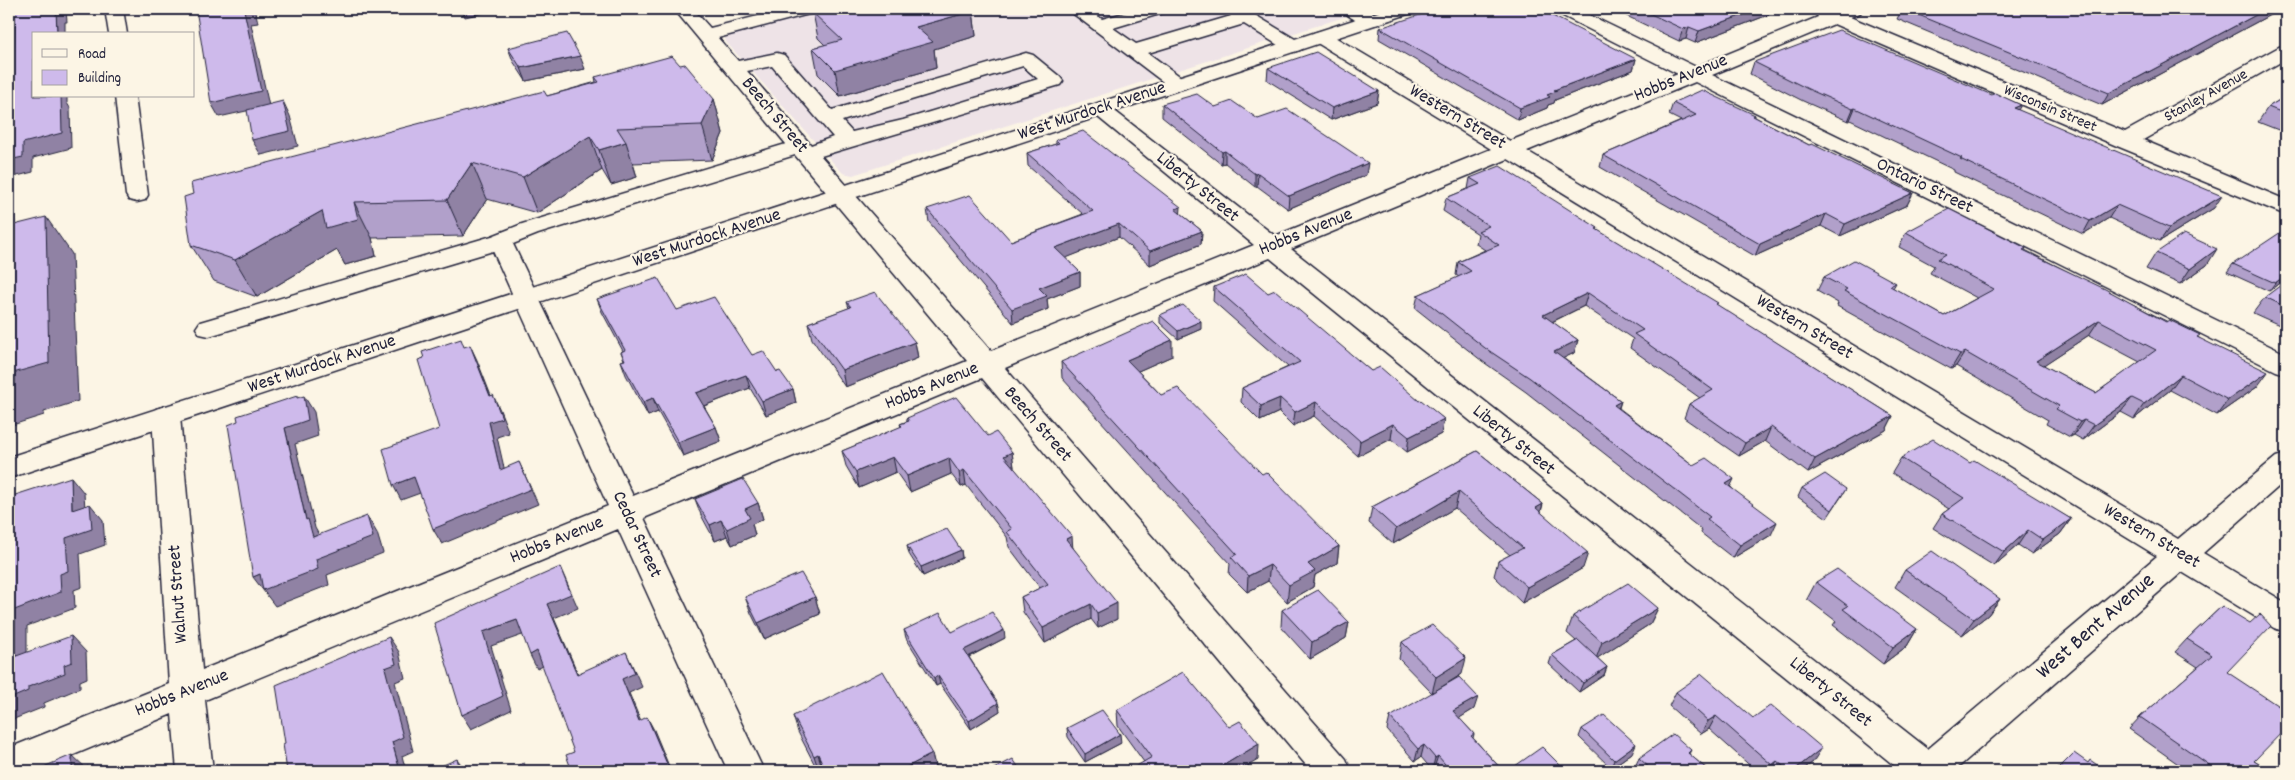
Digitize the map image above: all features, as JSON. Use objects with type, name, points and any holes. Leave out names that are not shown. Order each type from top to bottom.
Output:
[{"type":"street","points":[[114,9],[118,32]]},
{"type":"street","name":"Beech Street","points":[[683,9],[1333,771]]},
{"type":"street","points":[[706,35],[807,9]]},
{"type":"street","points":[[1076,9],[1178,84]]},
{"type":"street","points":[[1099,26],[1157,9]]},
{"type":"street","points":[[1351,9],[1372,20]]},
{"type":"street","name":"West Murdock Avenue","points":[[9,468],[1405,9]]},
{"type":"street","name":"Ontario Street","points":[[1563,9],[2286,365]]},
{"type":"street","name":"Hobbs Avenue","points":[[9,765],[1272,248],[1694,73],[1834,12]]},
{"type":"street","name":"Wisconsin Street","points":[[1834,12],[2125,141],[2286,208]]},
{"type":"street","points":[[1133,51],[1239,13],[1293,46]]},
{"type":"street","name":"Western Street","points":[[1321,37],[2286,620]]},
{"type":"street","name":"Stanley Avenue","points":[[2125,141],[2286,51]]},
{"type":"street","points":[[733,68],[777,59],[847,140]]},
{"type":"street","points":[[209,328],[500,241],[530,229],[803,150],[901,127],[1053,81],[1026,59],[828,118]]},
{"type":"street","points":[[125,98],[137,195]]},
{"type":"street","name":"Liberty Street","points":[[1100,109],[1928,771]]},
{"type":"street","name":"Cedar Street","points":[[500,241],[746,771]]},
{"type":"street","name":"Walnut Street","points":[[166,416],[187,692],[195,771]]},
{"type":"street","name":"West Bent Avenue","points":[[1928,771],[2286,464]]},
{"type":"shaded area","points":[[829,9],[1369,9],[853,175],[843,173],[838,168],[726,42],[725,38],[732,34]]},
{"type":"building","points":[[9,9],[56,9],[57,32],[32,32],[32,98],[61,98],[62,133],[23,143],[23,157],[9,160],[9,67],[13,66],[15,16],[9,17]]},
{"type":"building","points":[[196,9],[251,9],[244,10],[261,91],[211,103]]},
{"type":"building","points":[[822,9],[970,9],[973,11],[916,27],[933,42],[835,70],[813,48],[842,40],[813,13],[824,10]]},
{"type":"building","points":[[1438,9],[1539,9],[1636,59],[1554,90],[1557,91],[1547,95],[1550,97],[1520,108],[1380,28]]},
{"type":"building","points":[[1640,9],[1759,9],[1699,31],[1689,27],[1683,29]]},
{"type":"building","points":[[1904,9],[2267,9],[2109,93]]},
{"type":"building","points":[[1839,30],[1992,95],[1995,93],[2021,105],[2014,108],[2222,196],[2169,228],[2117,205],[2090,221],[1960,159],[1962,158],[1855,108],[1853,109],[1808,89],[1754,62]]},
{"type":"building","points":[[567,33],[580,56],[521,68],[508,48]]},
{"type":"building","points":[[1316,52],[1379,91],[1332,108],[1268,68]]},
{"type":"building","points":[[672,56],[680,65],[685,64],[714,99],[702,125],[617,128],[626,142],[599,150],[590,136],[523,177],[472,163],[447,200],[354,202],[358,219],[326,228],[322,211],[235,260],[191,245],[184,197],[193,194],[191,183],[544,91],[547,96],[599,82],[595,77]]},
{"type":"building","points":[[1702,90],[1755,115],[1753,116],[1809,145],[1812,144],[1913,193],[1845,224],[1826,214],[1760,244],[1603,155],[1696,115],[1673,103]]},
{"type":"building","points":[[1197,94],[1215,107],[1232,101],[1258,119],[1287,109],[1368,163],[1289,196],[1258,173],[1255,174],[1225,151],[1222,152],[1162,104]]},
{"type":"building","points":[[2286,96],[2286,114],[2268,107]]},
{"type":"building","points":[[283,101],[290,131],[252,140],[247,110]]},
{"type":"building","points":[[1083,131],[1181,207],[1175,209],[1202,231],[1150,251],[1119,224],[1055,248],[1080,272],[1039,288],[1047,296],[1012,309],[927,209],[970,195],[1011,241],[1093,211],[1027,153],[1059,143],[1056,140]]},
{"type":"building","points":[[1500,166],[1598,228],[1596,229],[1718,303],[1716,304],[1893,416],[1815,459],[1771,427],[1745,443],[1689,404],[1713,390],[1634,334],[1643,330],[1588,293],[1543,315],[1578,340],[1554,352],[1621,401],[1614,405],[1693,465],[1706,458],[1734,479],[1726,484],[1777,522],[1740,545],[1707,519],[1710,517],[1530,378],[1485,348],[1418,295],[1471,271],[1458,262],[1499,245],[1478,231],[1489,226],[1446,198],[1480,184],[1470,178]]},
{"type":"building","points":[[1949,209],[2026,248],[2023,250],[2105,289],[2166,322],[2169,320],[2200,335],[2197,337],[2268,372],[2228,400],[2181,375],[2144,404],[2132,398],[2094,425],[2084,420],[2080,422],[2056,409],[2059,406],[1965,352],[1960,354],[1844,291],[1847,289],[1824,277],[1854,260],[1896,283],[1890,286],[1944,316],[1994,289],[1938,259],[1946,254],[1906,232]],"holes":[[[2099,320],[2156,350],[2096,393],[2036,361]]]},
{"type":"building","points":[[46,217],[49,363],[13,373],[13,376],[9,377],[9,222],[15,221],[14,225]]},
{"type":"building","points":[[2284,230],[2286,231],[2286,275],[2275,283],[2233,264]]},
{"type":"building","points":[[2184,234],[2217,249],[2190,269],[2156,253]]},
{"type":"building","points":[[1246,274],[1268,293],[1275,290],[1371,371],[1380,367],[1419,401],[1421,400],[1444,419],[1409,437],[1393,424],[1360,441],[1316,402],[1295,412],[1280,398],[1261,406],[1242,388],[1300,362],[1214,287]]},
{"type":"building","points":[[658,278],[677,310],[714,297],[752,355],[763,351],[777,372],[780,371],[793,389],[762,401],[746,375],[696,393],[716,427],[678,442],[653,398],[643,402],[621,361],[625,360],[621,352],[625,350],[597,299]]},
{"type":"building","points":[[2286,283],[2286,307],[2265,297]]},
{"type":"building","points":[[875,292],[915,342],[842,370],[808,323],[851,307],[847,302]]},
{"type":"building","points":[[1183,305],[1201,321],[1178,331],[1160,315]]},
{"type":"building","points":[[1153,321],[1172,340],[1127,360],[1161,395],[1178,388],[1262,474],[1266,472],[1339,546],[1308,564],[1315,571],[1289,585],[1270,565],[1248,576],[1231,557],[1237,554],[1061,362]]},
{"type":"building","points":[[461,339],[464,347],[470,345],[490,396],[493,395],[502,418],[489,422],[500,470],[519,462],[531,489],[433,529],[414,477],[393,485],[383,449],[439,429],[418,360],[424,358],[422,352]]},
{"type":"building","points":[[297,396],[297,398],[304,396],[308,420],[285,428],[306,520],[308,519],[313,537],[367,516],[373,537],[316,559],[318,569],[263,590],[260,574],[253,577],[228,425],[238,421],[237,416]]},
{"type":"building","points":[[956,397],[988,436],[996,432],[1012,452],[1004,456],[1072,536],[1066,539],[1117,603],[1097,613],[1091,604],[1043,628],[1021,597],[1048,584],[1007,532],[1012,529],[964,470],[959,472],[949,458],[907,476],[893,457],[856,472],[842,451],[902,426],[900,424],[909,421],[907,418]]},
{"type":"building","points":[[1933,439],[1970,463],[1974,460],[2071,519],[2043,540],[2028,530],[2004,552],[1942,514],[1964,498],[1901,458]]},
{"type":"building","points":[[1477,451],[1543,504],[1536,508],[1588,553],[1527,587],[1498,561],[1523,548],[1459,492],[1396,529],[1372,507]]},
{"type":"building","points":[[1825,474],[1846,489],[1832,510],[1802,488]]},
{"type":"building","points":[[71,477],[72,510],[90,504],[92,529],[66,538],[68,571],[60,574],[61,592],[12,611],[11,658],[71,636],[72,662],[64,665],[65,673],[28,687],[28,691],[9,699],[9,497]]},
{"type":"building","points":[[743,479],[758,503],[745,509],[750,518],[727,529],[721,520],[710,525],[695,499]]},
{"type":"building","points":[[947,529],[961,550],[921,567],[907,546]]},
{"type":"building","points":[[1932,551],[2000,599],[1974,619],[1905,570]]},
{"type":"building","points":[[560,567],[571,594],[547,604],[577,674],[626,652],[635,673],[622,679],[639,721],[647,717],[670,771],[572,771],[566,755],[574,752],[537,651],[530,655],[517,620],[483,632],[503,696],[462,715],[434,623]]},
{"type":"building","points":[[1837,569],[1917,629],[1893,647],[1843,609],[1848,606],[1816,582]]},
{"type":"building","points":[[801,573],[815,597],[758,623],[745,597]]},
{"type":"building","points":[[1628,583],[1658,608],[1602,642],[1573,616]]},
{"type":"building","points":[[1318,590],[1349,622],[1312,642],[1282,610]]},
{"type":"building","points":[[2222,606],[2250,623],[2260,614],[2271,626],[2227,672],[2286,711],[2286,728],[2254,761],[2270,771],[2218,771],[2140,717],[2212,655],[2187,639]]},
{"type":"building","points":[[992,612],[1004,630],[964,650],[998,703],[969,721],[938,676],[934,678],[904,630],[940,613],[952,632]]},
{"type":"building","points":[[1432,625],[1466,658],[1436,677],[1402,642]]},
{"type":"building","points":[[389,637],[396,664],[385,668],[403,737],[392,742],[400,771],[287,771],[283,744],[285,743],[276,685]]},
{"type":"building","points":[[1578,640],[1607,667],[1583,683],[1552,655]]},
{"type":"building","points":[[883,671],[932,754],[899,771],[826,771],[818,754],[814,756],[793,716]]},
{"type":"building","points":[[1183,672],[1229,727],[1240,721],[1259,744],[1214,771],[1128,771],[1152,757],[1117,710]]},
{"type":"building","points":[[1702,674],[1753,718],[1771,705],[1822,748],[1793,771],[1789,771],[1777,761],[1772,765],[1716,716],[1708,721],[1676,692]]},
{"type":"building","points":[[1459,677],[1478,697],[1453,711],[1474,734],[1471,736],[1503,771],[1451,771],[1438,756],[1435,758],[1424,745],[1418,749],[1390,717]]},
{"type":"building","points":[[1102,710],[1120,734],[1085,754],[1067,728]]},
{"type":"building","points":[[1604,715],[1636,744],[1614,760],[1582,729]]},
{"type":"building","points":[[1673,734],[1691,750],[1688,753],[1709,771],[1653,771],[1639,758]]},
{"type":"building","points":[[1542,747],[1566,771],[1508,771]]},
{"type":"building","points":[[2074,753],[2088,763],[2090,760],[2106,771],[2056,771]]},
{"type":"building","points":[[72,755],[72,771],[34,771]]},
{"type":"building","points":[[457,759],[461,771],[430,771]]},
{"type":"building","points":[[1013,759],[1021,771],[990,771]]},
{"type":"building","points":[[524,763],[527,771],[505,771]]},
{"type":"building","points":[[88,766],[89,771],[76,771]]}]
